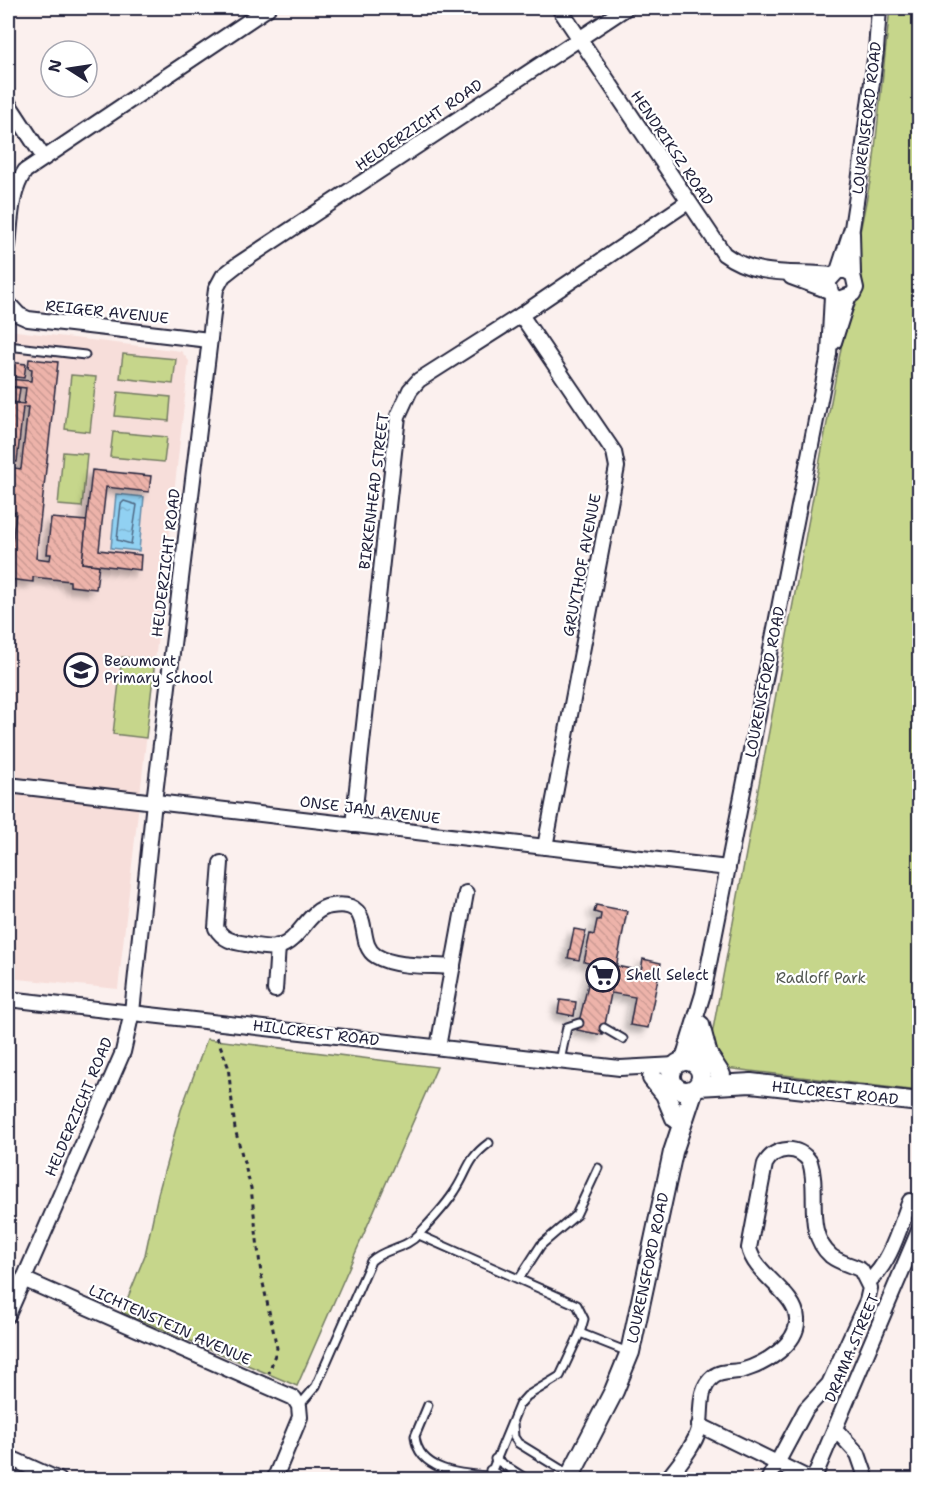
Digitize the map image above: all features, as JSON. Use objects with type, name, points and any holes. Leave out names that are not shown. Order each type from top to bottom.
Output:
[{"type":"street","points":[[8,246],[18,182],[26,171],[268,8]]},
{"type":"street","name":"HENDRIKSZ ROAD","points":[[559,8],[718,246],[734,261],[783,274],[830,293]]},
{"type":"street","name":"HELDERZICHT ROAD","points":[[8,1315],[123,1052],[132,1012],[154,802],[213,299],[223,276],[626,8]]},
{"type":"street","name":"LOURENSFORD ROAD","points":[[853,275],[852,228],[876,51],[879,8]]},
{"type":"street","points":[[8,104],[44,158]]},
{"type":"street","name":"BIRKENHEAD STREET","points":[[353,825],[398,416],[410,390],[419,380],[521,315],[688,202]]},
{"type":"street","name":"LOURENSFORD ROAD","points":[[835,273],[852,228]]},
{"type":"street","points":[[846,271],[853,275],[856,288],[848,298],[839,299],[830,293],[828,282],[835,273],[846,271]]},
{"type":"street","name":"HENDRIKSZ ROAD","points":[[783,274],[835,273]]},
{"type":"street","name":"LOURENSFORD ROAD","points":[[829,354],[830,293]]},
{"type":"street","name":"LOURENSFORD ROAD","points":[[569,1477],[614,1391],[630,1353],[691,1073],[692,1024],[700,1018],[829,354],[848,298]]},
{"type":"street","name":"REIGER AVENUE","points":[[8,303],[19,315],[28,320],[209,340]]},
{"type":"street","name":"GRUYTHOF AVENUE","points":[[521,315],[614,452],[617,467],[545,847]]},
{"type":"street","name":"ONSE JAN AVENUE","points":[[8,785],[728,868]]},
{"type":"street","points":[[221,862],[215,914],[219,934],[236,943],[278,946],[286,942],[322,908],[338,905],[352,908],[363,918],[369,949],[374,955],[390,961],[453,968]]},
{"type":"street","points":[[438,1047],[466,893]]},
{"type":"street","points":[[275,990],[278,946]]},
{"type":"street","name":"HILLCREST ROAD","points":[[8,999],[625,1069],[721,1075],[751,1083]]},
{"type":"street","points":[[700,1018],[708,1055],[721,1075]]},
{"type":"street","name":"HILLCREST ROAD","points":[[625,1069],[674,1086]]},
{"type":"street","points":[[674,1086],[685,1092],[691,1073]]},
{"type":"street","name":"HILLCREST ROAD","points":[[691,1073],[751,1083],[920,1102]]},
{"type":"street","points":[[652,1078],[665,1094],[675,1118]]},
{"type":"street","name":"LOURENSFORD ROAD","points":[[673,1152],[674,1086]]},
{"type":"street","points":[[667,1479],[693,1442],[699,1425],[701,1400],[712,1377],[722,1372],[744,1370],[777,1353],[791,1337],[797,1324],[794,1307],[754,1261],[749,1248],[765,1164],[772,1154],[782,1149],[798,1152],[806,1158],[811,1167],[813,1218],[826,1249],[837,1260],[861,1270],[869,1281],[870,1294],[829,1384],[806,1409],[768,1479]]},
{"type":"street","points":[[869,1281],[879,1273],[886,1260],[910,1202]]},
{"type":"street","name":"DRAMA STREET","points":[[812,1479],[914,1255],[920,1228]]},
{"type":"street","name":"LICHTENSTEIN AVENUE","points":[[23,1279],[290,1395],[299,1406]]},
{"type":"street","points":[[273,1479],[299,1422],[299,1406]]},
{"type":"street","points":[[699,1425],[812,1479]]},
{"type":"street","points":[[836,1430],[858,1454],[867,1479]]},
{"type":"street","points":[[8,1457],[59,1479]]},
{"type":"lane","points":[[8,346],[85,355]]},
{"type":"lane","points":[[560,1061],[567,1027],[579,1023]]},
{"type":"lane","points":[[604,1028],[623,1039]]},
{"type":"lane","points":[[299,1406],[316,1386],[371,1262],[383,1253],[406,1245],[419,1235],[455,1191],[472,1156],[489,1143]]},
{"type":"lane","points":[[519,1279],[541,1245],[576,1215],[598,1168]]},
{"type":"lane","points":[[419,1235],[577,1305],[584,1319],[560,1376],[527,1396],[513,1418],[489,1475]]},
{"type":"lane","points":[[580,1333],[630,1353]]},
{"type":"lane","points":[[428,1405],[415,1436],[425,1458],[454,1473],[489,1475],[508,1479]]},
{"type":"lane","points":[[513,1418],[513,1432],[518,1443],[569,1477]]},
{"type":"lane","points":[[495,1459],[525,1477]]},
{"type":"path","points":[[211,1021],[228,1066],[235,1129],[251,1188],[261,1274],[278,1348],[266,1385]]},
{"type":"shaded area","name":"Beaumont Primary School","points":[[8,330],[181,351],[189,361],[118,989],[8,978]]},
{"type":"green space","name":"Radloff Park","points":[[890,8],[919,8],[919,1091],[725,1068],[710,1045],[845,327],[863,288],[858,242],[873,167]]},
{"type":"green space","points":[[123,354],[176,359],[173,384],[120,378]]},
{"type":"green space","points":[[71,375],[96,377],[90,432],[65,429]]},
{"type":"green space","points":[[118,392],[171,397],[169,421],[115,416]]},
{"type":"green space","points":[[113,432],[167,437],[164,462],[110,457]]},
{"type":"green space","points":[[63,452],[87,454],[82,507],[58,505]]},
{"type":"green space","points":[[122,657],[155,660],[146,738],[113,734]]},
{"type":"green space","points":[[207,1039],[437,1067],[297,1386],[122,1312],[145,1255],[158,1194],[181,1110]]},
{"type":"water","points":[[116,494],[144,497],[139,551],[111,548]]},
{"type":"building","points":[[29,359],[58,362],[36,558],[50,560],[51,554],[47,554],[51,518],[87,521],[82,563],[99,565],[96,589],[70,586],[70,581],[33,577],[33,582],[8,579],[16,512],[8,511],[8,467],[21,469],[28,407],[23,407],[17,462],[8,461],[8,402],[24,404],[26,388],[8,386],[8,379],[31,381],[32,369],[28,368]]},
{"type":"building","points":[[8,362],[26,364],[24,378],[8,376]]},
{"type":"building","points":[[8,387],[20,388],[18,403],[8,401]]},
{"type":"building","points":[[92,470],[151,476],[149,492],[106,487],[99,550],[141,555],[140,570],[82,563]]},
{"type":"building","name":"Shell Select","points":[[596,905],[627,911],[603,1035],[577,1030],[593,964],[584,962],[590,934],[594,935],[597,920],[600,920],[601,914],[594,912]]},
{"type":"building","points":[[574,929],[586,931],[579,960],[568,958]]},
{"type":"building","points":[[643,959],[661,963],[648,1028],[630,1025],[635,997],[611,993],[616,966],[641,971]]},
{"type":"building","points":[[560,1000],[576,1002],[574,1016],[558,1013]]},
{"type":"place","name":"Beaumont Primary School","points":[[81,670]]},
{"type":"place","name":"Shell Select","points":[[603,975]]}]
